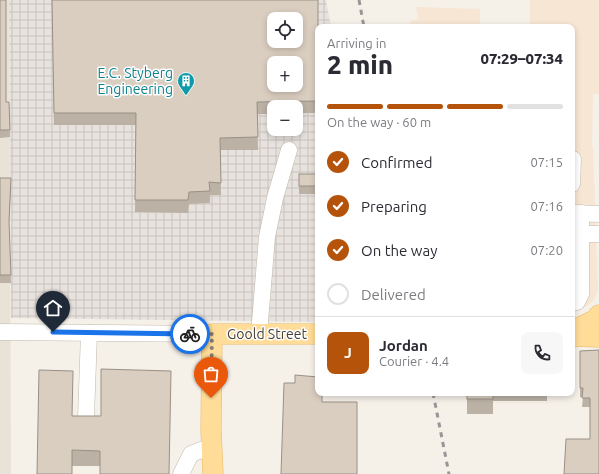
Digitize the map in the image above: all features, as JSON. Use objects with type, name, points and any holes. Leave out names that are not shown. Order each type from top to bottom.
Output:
[{"type":"main road","points":[[575,330],[595,320],[599,316]]},
{"type":"main road","name":"Goold Street","points":[[212,334],[315,334]]},
{"type":"main road","points":[[212,334],[213,474]]},
{"type":"main road","points":[[575,336],[599,336]]},
{"type":"street","points":[[259,334],[267,237],[289,150]]},
{"type":"street","points":[[575,302],[577,302],[581,294],[581,234],[577,213],[599,214]]},
{"type":"street","points":[[581,234],[599,234]]},
{"type":"street","name":"Goold Street","points":[[0,332],[212,334]]},
{"type":"street","points":[[86,418],[89,333]]},
{"type":"street","points":[[181,474],[191,454],[212,446]]},
{"type":"shaded area","points":[[0,0],[9,0],[11,474],[0,474]]},
{"type":"shaded area","points":[[9,0],[326,0],[330,24],[315,24],[315,322],[11,318]]},
{"type":"shaded area","points":[[530,0],[599,0],[599,94],[593,94],[592,145],[598,290],[594,300],[587,306],[575,312],[575,24],[530,24]]},
{"type":"shaded area","points":[[416,7],[480,9],[480,24],[410,24],[410,21],[418,19]]},
{"type":"building","points":[[0,0],[6,0],[6,102],[9,102],[10,130],[0,130]]},
{"type":"building","name":"E.C. Styberg Engineering","points":[[52,0],[318,0],[318,24],[315,24],[315,101],[267,100],[267,102],[257,102],[258,137],[220,138],[221,183],[209,182],[210,191],[189,192],[188,200],[135,200],[136,113],[54,113]]},
{"type":"building","points":[[299,174],[315,174],[315,186],[299,186]]},
{"type":"building","points":[[0,178],[11,178],[9,221],[11,275],[0,275]]},
{"type":"building","points":[[599,350],[599,474],[564,474],[566,439],[590,439],[590,398],[582,398],[583,388],[580,388],[580,351]]},
{"type":"building","points":[[101,369],[171,371],[169,474],[100,474],[100,451],[72,450],[72,474],[37,474],[39,370],[73,371],[72,416],[101,416]]},
{"type":"building","points":[[295,375],[315,377],[315,396],[322,396],[322,402],[357,402],[357,474],[281,474],[284,383],[295,383]]},
{"type":"building","points":[[467,396],[493,396],[493,399],[467,399]]},
{"type":"railway","points":[[359,0],[363,24]]},
{"type":"railway","points":[[434,396],[449,474]]},
{"type":"way so far","points":[[190,334],[212,334],[211,398]]},
{"type":"place","name":"E.C. Styberg Engineering","points":[[186,96]]},
{"type":"route","points":[[53,332],[190,334]]}]
